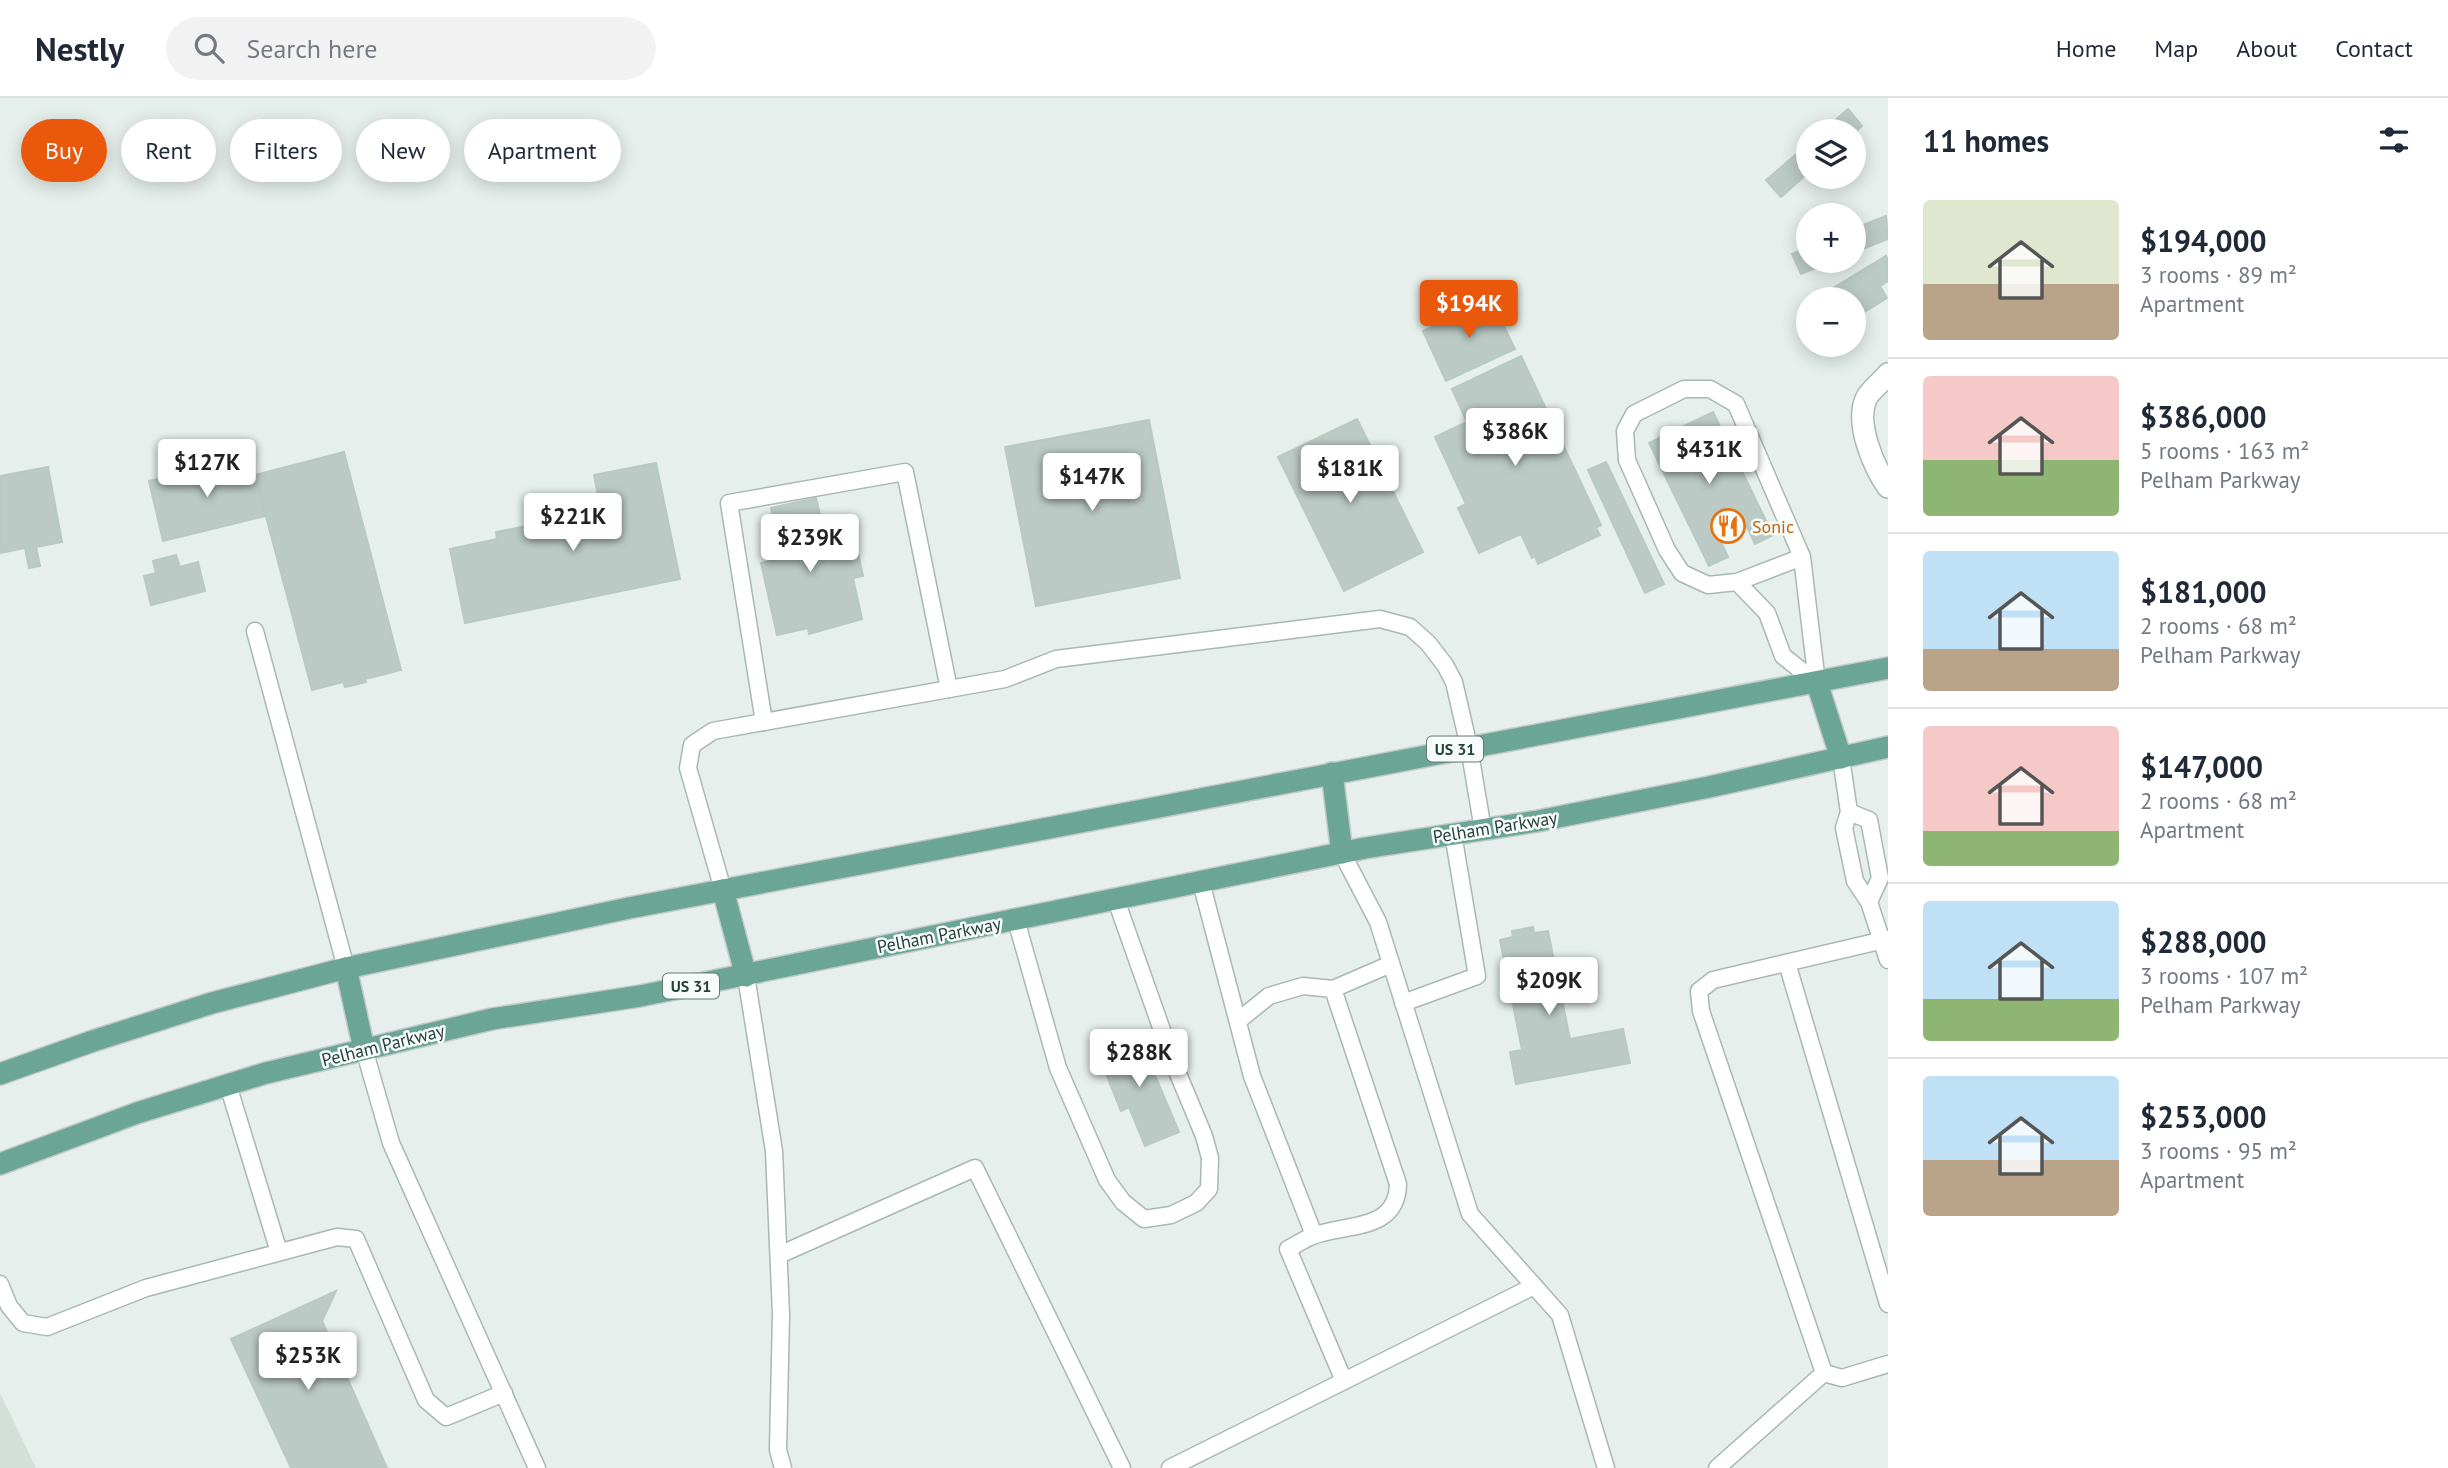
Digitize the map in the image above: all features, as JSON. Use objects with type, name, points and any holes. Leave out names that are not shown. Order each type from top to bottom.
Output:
[{"type":"main road","name":"US 31","points":[[0,1074],[212,1003],[346,968],[723,890],[1888,668]]},
{"type":"main road","points":[[1817,683],[1842,758]]},
{"type":"main road","name":"Pelham Parkway","points":[[0,1164],[137,1113],[228,1085],[492,1019],[746,976],[1342,853],[1709,788],[1888,747]]},
{"type":"main road","points":[[1332,773],[1342,853]]},
{"type":"main road","points":[[723,890],[746,976]]},
{"type":"main road","points":[[346,968],[364,1049]]},
{"type":"street","points":[[1888,374],[1866,399],[1862,426],[1868,447],[1888,487]]},
{"type":"lane","points":[[1802,558],[1737,582],[1708,585],[1682,573],[1667,550],[1627,460],[1625,431],[1634,414],[1684,389],[1710,389],[1737,404],[1802,558],[1817,683]]},
{"type":"lane","points":[[764,722],[729,503],[905,472],[949,689]]},
{"type":"lane","points":[[1737,582],[1767,613],[1783,656],[1817,683]]},
{"type":"lane","points":[[723,890],[688,768],[692,745],[713,731],[1005,680],[1056,659],[1380,619],[1410,627],[1428,643],[1454,682],[1469,747],[1483,830]]},
{"type":"lane","points":[[255,631],[346,968]]},
{"type":"lane","points":[[1842,758],[1849,811],[1843,828],[1855,881],[1869,901],[1885,940],[1888,960]]},
{"type":"lane","points":[[1849,811],[1869,820],[1880,878],[1869,901]]},
{"type":"lane","points":[[1404,1003],[1477,976],[1453,834]]},
{"type":"lane","points":[[1342,853],[1378,922],[1470,1214],[1560,1315],[1606,1468]]},
{"type":"lane","points":[[1201,881],[1252,1076],[1314,1235]]},
{"type":"lane","points":[[1016,920],[1058,1068],[1107,1180],[1123,1202],[1144,1219],[1171,1215],[1196,1203],[1209,1189],[1209,1158],[1204,1136],[1174,1064],[1116,900]]},
{"type":"lane","points":[[1824,1373],[1701,1012],[1699,991],[1713,980],[1885,940]]},
{"type":"lane","points":[[1787,963],[1888,1304]]},
{"type":"lane","points":[[1238,1021],[1269,996],[1303,986],[1334,989],[1391,964]]},
{"type":"lane","points":[[746,976],[774,1151],[781,1314],[778,1450],[783,1468]]},
{"type":"lane","points":[[1334,989],[1398,1184],[1398,1200],[1388,1212],[1371,1222],[1314,1235],[1288,1250],[1344,1381]]},
{"type":"lane","points":[[364,1049],[391,1143],[537,1468]]},
{"type":"lane","points":[[228,1085],[279,1252]]},
{"type":"lane","points":[[779,1255],[975,1168],[1122,1468]]},
{"type":"lane","points":[[0,1284],[9,1306],[23,1323],[47,1327],[146,1288],[338,1237],[356,1239],[426,1400],[446,1416],[504,1393]]},
{"type":"lane","points":[[1170,1468],[1534,1286]]},
{"type":"lane","points":[[1824,1373],[1842,1378],[1888,1364]]},
{"type":"lane","points":[[1717,1468],[1824,1373]]},
{"type":"shaded area","points":[[0,1393],[36,1468],[0,1468]]},
{"type":"building","points":[[1848,109],[1856,119],[1837,119]]},
{"type":"building","points":[[1796,154],[1796,184],[1781,197],[1766,180]]},
{"type":"building","points":[[1886,216],[1888,239],[1866,248],[1866,224]]},
{"type":"building","points":[[1886,256],[1888,260],[1888,281],[1880,286],[1887,298],[1866,311],[1866,287],[1835,287],[1858,273],[1866,273],[1866,268]]},
{"type":"building","points":[[1491,300],[1515,349],[1446,381],[1423,331]]},
{"type":"building","points":[[1521,356],[1601,525],[1596,528],[1600,535],[1538,564],[1535,556],[1532,558],[1521,534],[1479,553],[1458,508],[1466,504],[1435,437],[1467,422],[1452,389]]},
{"type":"building","points":[[1713,412],[1773,535],[1755,544],[1747,527],[1720,540],[1728,557],[1709,566],[1649,443]]},
{"type":"building","points":[[1357,419],[1423,552],[1344,591],[1278,457]]},
{"type":"building","points":[[1149,420],[1180,578],[1036,606],[1005,447]]},
{"type":"building","points":[[344,452],[401,670],[345,687],[343,682],[312,690],[255,475]]},
{"type":"building","points":[[251,457],[265,516],[163,541],[149,481]]},
{"type":"building","points":[[1606,462],[1664,584],[1645,593],[1588,470]]},
{"type":"building","points":[[656,463],[680,579],[465,623],[450,549],[497,539],[496,532],[532,525],[533,534],[603,520],[594,475]]},
{"type":"building","points":[[48,467],[62,542],[36,547],[40,566],[29,568],[25,548],[0,553],[0,476]]},
{"type":"building","points":[[816,498],[828,550],[856,544],[863,576],[853,578],[862,619],[809,634],[808,628],[777,635],[761,563],[782,558],[771,508]]},
{"type":"building","points":[[176,555],[180,567],[198,562],[205,591],[151,605],[144,576],[156,573],[153,561]]},
{"type":"building","points":[[1533,927],[1534,933],[1548,931],[1570,1039],[1623,1029],[1630,1063],[1516,1084],[1510,1052],[1522,1050],[1500,940],[1513,937],[1512,931]]},
{"type":"building","points":[[1137,1033],[1179,1132],[1145,1146],[1129,1107],[1121,1111],[1107,1076],[1112,1074],[1101,1048]]},
{"type":"building","points":[[336,1291],[322,1321],[387,1468],[291,1468],[231,1339]]},
{"type":"place","name":"Sonic","points":[[1728,526]]}]
